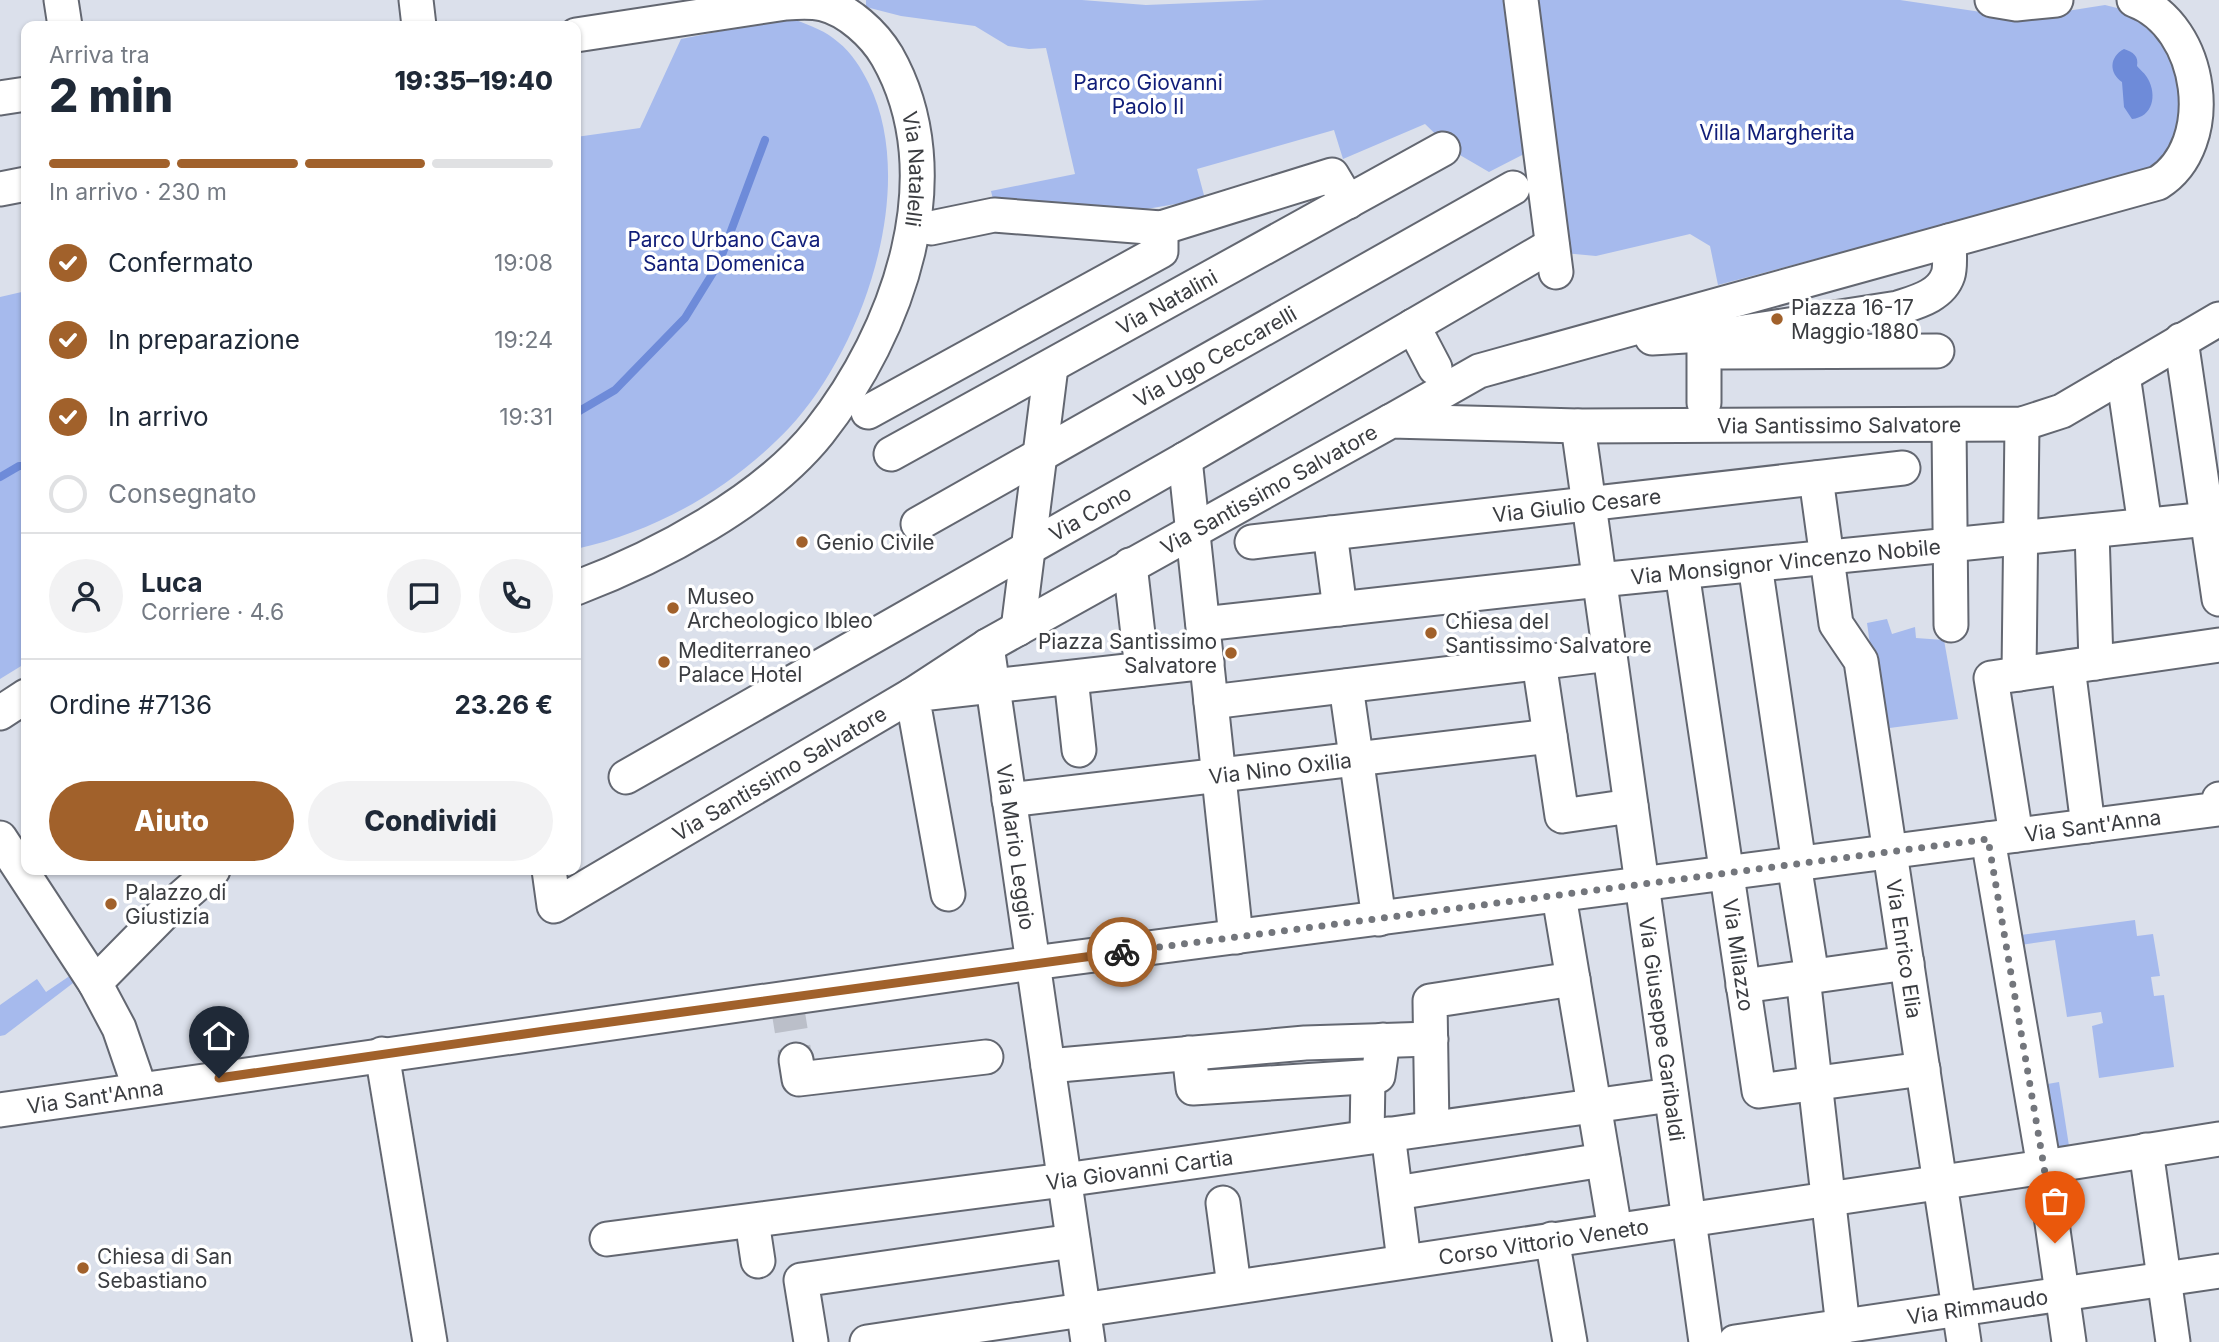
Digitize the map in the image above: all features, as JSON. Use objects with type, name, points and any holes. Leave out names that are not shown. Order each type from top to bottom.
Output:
[{"type":"street","points":[[61,0],[64,21]]},
{"type":"street","name":"Via Cono","points":[[626,777],[1413,326],[1554,259],[1521,0]]},
{"type":"street","points":[[1992,0],[2016,4],[2056,0]]},
{"type":"street","points":[[1413,326],[1438,394],[1479,371],[1650,332],[1954,240],[2158,183],[2183,165],[2195,144],[2202,123],[2199,78],[2173,29],[2148,5],[2134,0]]},
{"type":"street","name":"Via Natalelli","points":[[581,34],[786,3],[841,4],[882,48],[903,88],[916,148],[914,224],[903,274],[882,330],[818,433],[789,464],[745,500],[689,535],[581,586]]},
{"type":"street","points":[[0,98],[21,95]]},
{"type":"street","name":"Via Natalini","points":[[891,454],[1443,149]]},
{"type":"street","points":[[914,224],[931,228],[994,215],[1161,228],[1332,175],[1348,202]]},
{"type":"street","points":[[0,189],[21,185]]},
{"type":"street","name":"Via Ugo Ceccarelli","points":[[918,524],[1513,188]]},
{"type":"street","points":[[868,412],[1161,251],[1161,228]]},
{"type":"street","points":[[1650,332],[1737,333],[1898,308],[1923,300],[1940,287],[1948,274],[1954,240]]},
{"type":"street","name":"Via Santissimo Salvatore","points":[[550,875],[554,906],[912,695],[986,646],[1438,394],[1578,426],[2022,424],[2062,411],[2219,319]]},
{"type":"street","points":[[1650,332],[1657,351],[1937,351]]},
{"type":"street","points":[[2181,340],[2213,519],[2219,599]]},
{"type":"street","points":[[1704,352],[1704,403]]},
{"type":"street","points":[[1018,629],[1051,367]]},
{"type":"street","points":[[2123,374],[2145,525]]},
{"type":"street","points":[[2019,674],[2022,424]]},
{"type":"street","points":[[1949,425],[1951,625]]},
{"type":"street","name":"Via Giuseppe Garibaldi","points":[[1578,426],[1706,1342]]},
{"type":"street","points":[[1185,459],[1236,937]]},
{"type":"street","name":"Via Giulio Cesare","points":[[1252,542],[1903,468]]},
{"type":"street","name":"Via Enrico Elia","points":[[1816,478],[1836,624],[1861,661],[1961,1326]]},
{"type":"street","name":"Via Monsignor Vincenzo Nobile","points":[[1203,618],[2213,519]]},
{"type":"street","points":[[2088,826],[2082,665],[2092,531]]},
{"type":"street","points":[[1330,533],[1344,604]]},
{"type":"street","points":[[1130,565],[1140,659]]},
{"type":"street","points":[[1755,565],[1797,864],[1815,1083],[1843,1327]]},
{"type":"street","name":"Via Milazzo","points":[[1682,572],[1759,1091],[1923,1069]]},
{"type":"street","points":[[2069,1342],[2002,837],[1991,678],[2219,645]]},
{"type":"street","name":"Via Mario Leggio","points":[[986,646],[1088,1342]]},
{"type":"street","points":[[1212,706],[1610,654]]},
{"type":"street","points":[[948,894],[912,695],[992,686],[1072,690],[1140,659],[1207,662]]},
{"type":"street","points":[[1539,662],[1562,816],[1631,806]]},
{"type":"street","points":[[1351,688],[1356,759],[1379,919]]},
{"type":"street","points":[[1072,690],[1079,750]]},
{"type":"street","points":[[0,713],[21,699]]},
{"type":"street","name":"Via Nino Oxilia","points":[[1009,800],[1550,736]]},
{"type":"street","points":[[2208,812],[2219,799]]},
{"type":"street","name":"Via Sant'Anna","points":[[0,1110],[1033,963],[2208,812]]},
{"type":"street","points":[[0,838],[21,870]]},
{"type":"street","points":[[24,875],[95,983],[119,1028],[140,1089]]},
{"type":"street","points":[[95,983],[165,912],[207,875]]},
{"type":"street","points":[[1559,896],[1615,1230]]},
{"type":"street","points":[[1743,986],[1907,963]]},
{"type":"street","points":[[1432,1128],[1430,1001],[1573,979]]},
{"type":"street","points":[[1048,1066],[1305,1042],[1431,1039]]},
{"type":"street","points":[[1189,1053],[1193,1088],[1368,1077],[1378,1076],[1383,1040]]},
{"type":"street","points":[[382,1054],[430,1342]]},
{"type":"street","points":[[796,1060],[799,1079],[986,1057]]},
{"type":"street","points":[[1368,1077],[1378,1135],[1396,1193],[1404,1261]]},
{"type":"street","name":"Via Giovanni Cartia","points":[[607,1239],[1064,1180],[1671,1095]]},
{"type":"street","name":"Corso Vittorio Veneto","points":[[867,1342],[2219,1139]]},
{"type":"street","points":[[2146,1150],[2173,1342]]},
{"type":"street","points":[[1396,1193],[1603,1160]]},
{"type":"street","points":[[1223,1203],[1234,1286]]},
{"type":"street","points":[[752,1221],[758,1261]]},
{"type":"street","points":[[1552,1239],[1570,1342]]},
{"type":"street","points":[[811,1342],[802,1280],[1073,1241]]},
{"type":"street","name":"Via Rimmaudo","points":[[1735,1342],[1843,1327],[1961,1326],[2062,1293],[2219,1271]]},
{"type":"green space","name":"Parco Giovanni Paolo II","points":[[866,0],[1082,0],[1146,5],[1265,0],[1510,0],[1530,151],[1489,172],[1453,151],[1425,124],[1343,159],[1334,130],[1197,169],[1205,199],[1129,212],[994,204],[991,191],[1075,174],[1046,48],[1008,46],[975,26],[901,16],[866,7]]},
{"type":"green space","name":"Villa Margherita","points":[[1529,0],[1900,0],[2028,17],[2105,5],[2129,11],[2145,22],[2171,52],[2186,126],[2160,167],[1718,285],[1710,246],[1690,234],[1596,256],[1564,253]]},
{"type":"green space","name":"Parco Urbano Cava Santa Domenica","points":[[796,20],[818,29],[843,46],[869,84],[883,125],[888,170],[885,217],[876,265],[860,312],[840,355],[816,395],[767,450],[743,470],[691,505],[635,531],[581,548],[581,136],[640,128],[681,39],[771,21]]},
{"type":"green space","points":[[21,292],[21,666],[0,679],[0,297]]},
{"type":"green space","points":[[1887,619],[1892,634],[1915,627],[1916,638],[1944,640],[1958,719],[1882,729],[1867,623]]},
{"type":"green space","points":[[2135,920],[2137,936],[2153,934],[2160,976],[2151,977],[2154,996],[2164,995],[2174,1067],[2099,1078],[2092,1026],[2103,1023],[2101,1012],[2067,1017],[2055,940],[2014,946],[2013,936]]},
{"type":"green space","points":[[74,973],[81,977],[5,1035],[0,1036],[0,1005],[37,979],[46,992]]},
{"type":"green space","points":[[2059,1082],[2069,1146],[2046,1150],[2036,1086]]},
{"type":"shaded area","points":[[2124,49],[2136,57],[2137,66],[2147,77],[2152,92],[2149,110],[2132,119],[2124,107],[2122,82],[2113,70],[2113,61]]},
{"type":"waterway","points":[[581,410],[615,390],[685,318],[719,263],[765,140]]},
{"type":"waterway","points":[[0,477],[21,466]]},
{"type":"tunnel","points":[[786,998],[796,1060]]},
{"type":"way so far","points":[[1122,952],[1988,839],[2055,1243]]},
{"type":"place","name":"Piazza 16-17 Maggio 1880","points":[[1777,319]]},
{"type":"place","name":"Genio Civile","points":[[802,542]]},
{"type":"place","name":"Museo Archeologico Ibleo","points":[[673,608]]},
{"type":"place","name":"Chiesa del Santissimo Salvatore","points":[[1431,633]]},
{"type":"place","name":"Piazza Santissimo Salvatore","points":[[1231,653]]},
{"type":"place","name":"Mediterraneo Palace Hotel","points":[[664,662]]},
{"type":"place","name":"Palazzo di Giustizia","points":[[111,904]]},
{"type":"place","name":"Chiesa di San Sebastiano","points":[[83,1268]]},
{"type":"route","points":[[219,1078],[1122,952]]}]
